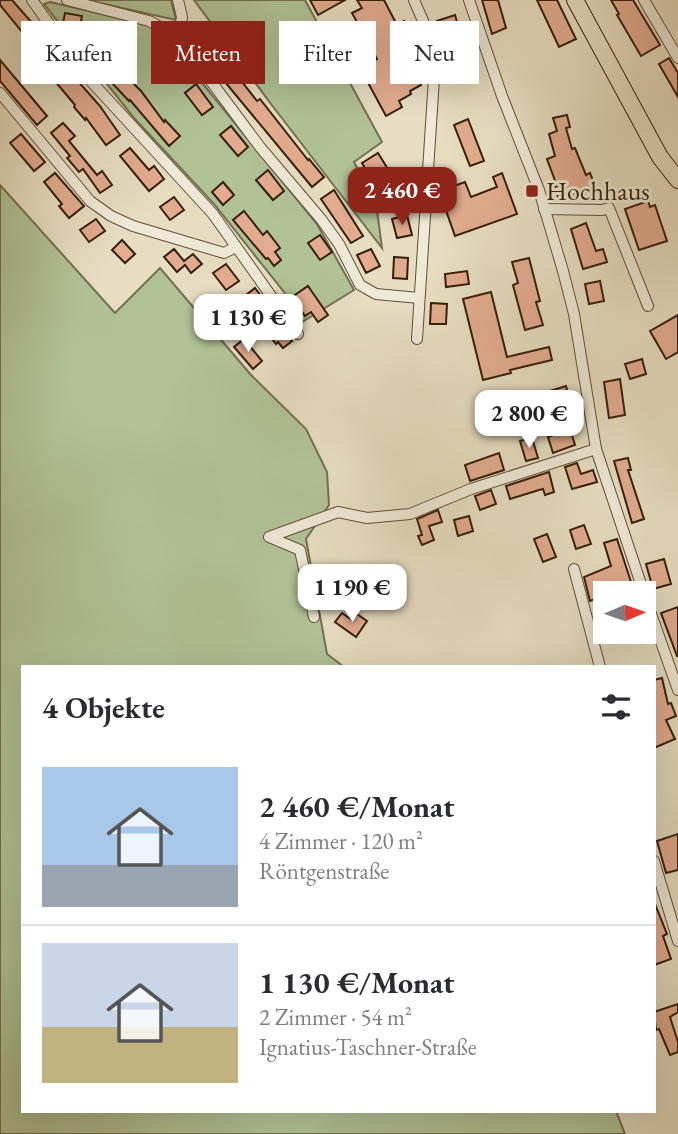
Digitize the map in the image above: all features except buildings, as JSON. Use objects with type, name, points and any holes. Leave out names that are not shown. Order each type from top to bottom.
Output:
[{"type":"main road","points":[[575,0],[660,157],[678,180]]},
{"type":"street","points":[[32,0],[88,78],[213,214],[298,334]]},
{"type":"street","points":[[67,0],[151,22]]},
{"type":"street","points":[[177,0],[183,16],[182,21]]},
{"type":"street","points":[[414,0],[433,44],[435,63],[417,340]]},
{"type":"street","points":[[470,0],[544,209],[574,314],[596,449],[640,581]]},
{"type":"street","points":[[643,0],[678,58]]},
{"type":"street","points":[[213,84],[260,147],[321,219],[339,244],[360,285],[376,294],[419,298]]},
{"type":"street","points":[[0,93],[90,201],[111,216],[133,226],[224,253],[236,247]]},
{"type":"street","points":[[544,209],[609,208],[648,306]]},
{"type":"street","points":[[314,617],[300,550],[269,537],[338,512],[367,518],[410,514],[471,489],[596,449]]},
{"type":"street","points":[[574,569],[599,665]]},
{"type":"street","points":[[656,628],[678,690]]},
{"type":"street","points":[[656,867],[678,941]]},
{"type":"green space","points":[[86,0],[171,0],[176,20]]},
{"type":"green space","points":[[194,0],[305,0],[316,21],[279,21],[279,84],[351,84],[382,142],[354,162],[376,203],[382,248],[256,84],[265,84],[265,21],[210,21]]},
{"type":"green space","points":[[50,2],[132,21],[57,21],[44,4]]},
{"type":"green space","points":[[137,22],[151,26],[151,84],[203,84],[317,224],[354,290],[302,322],[284,292],[214,204],[134,118],[107,84],[137,84]]},
{"type":"green space","points":[[0,185],[115,313],[160,268],[251,375],[306,429],[327,472],[329,505],[306,539],[327,654],[341,665],[21,665],[21,1113],[617,1113],[625,1134],[0,1134]]},
{"type":"place","name":"Hochhaus","points":[[532,191]]}]
